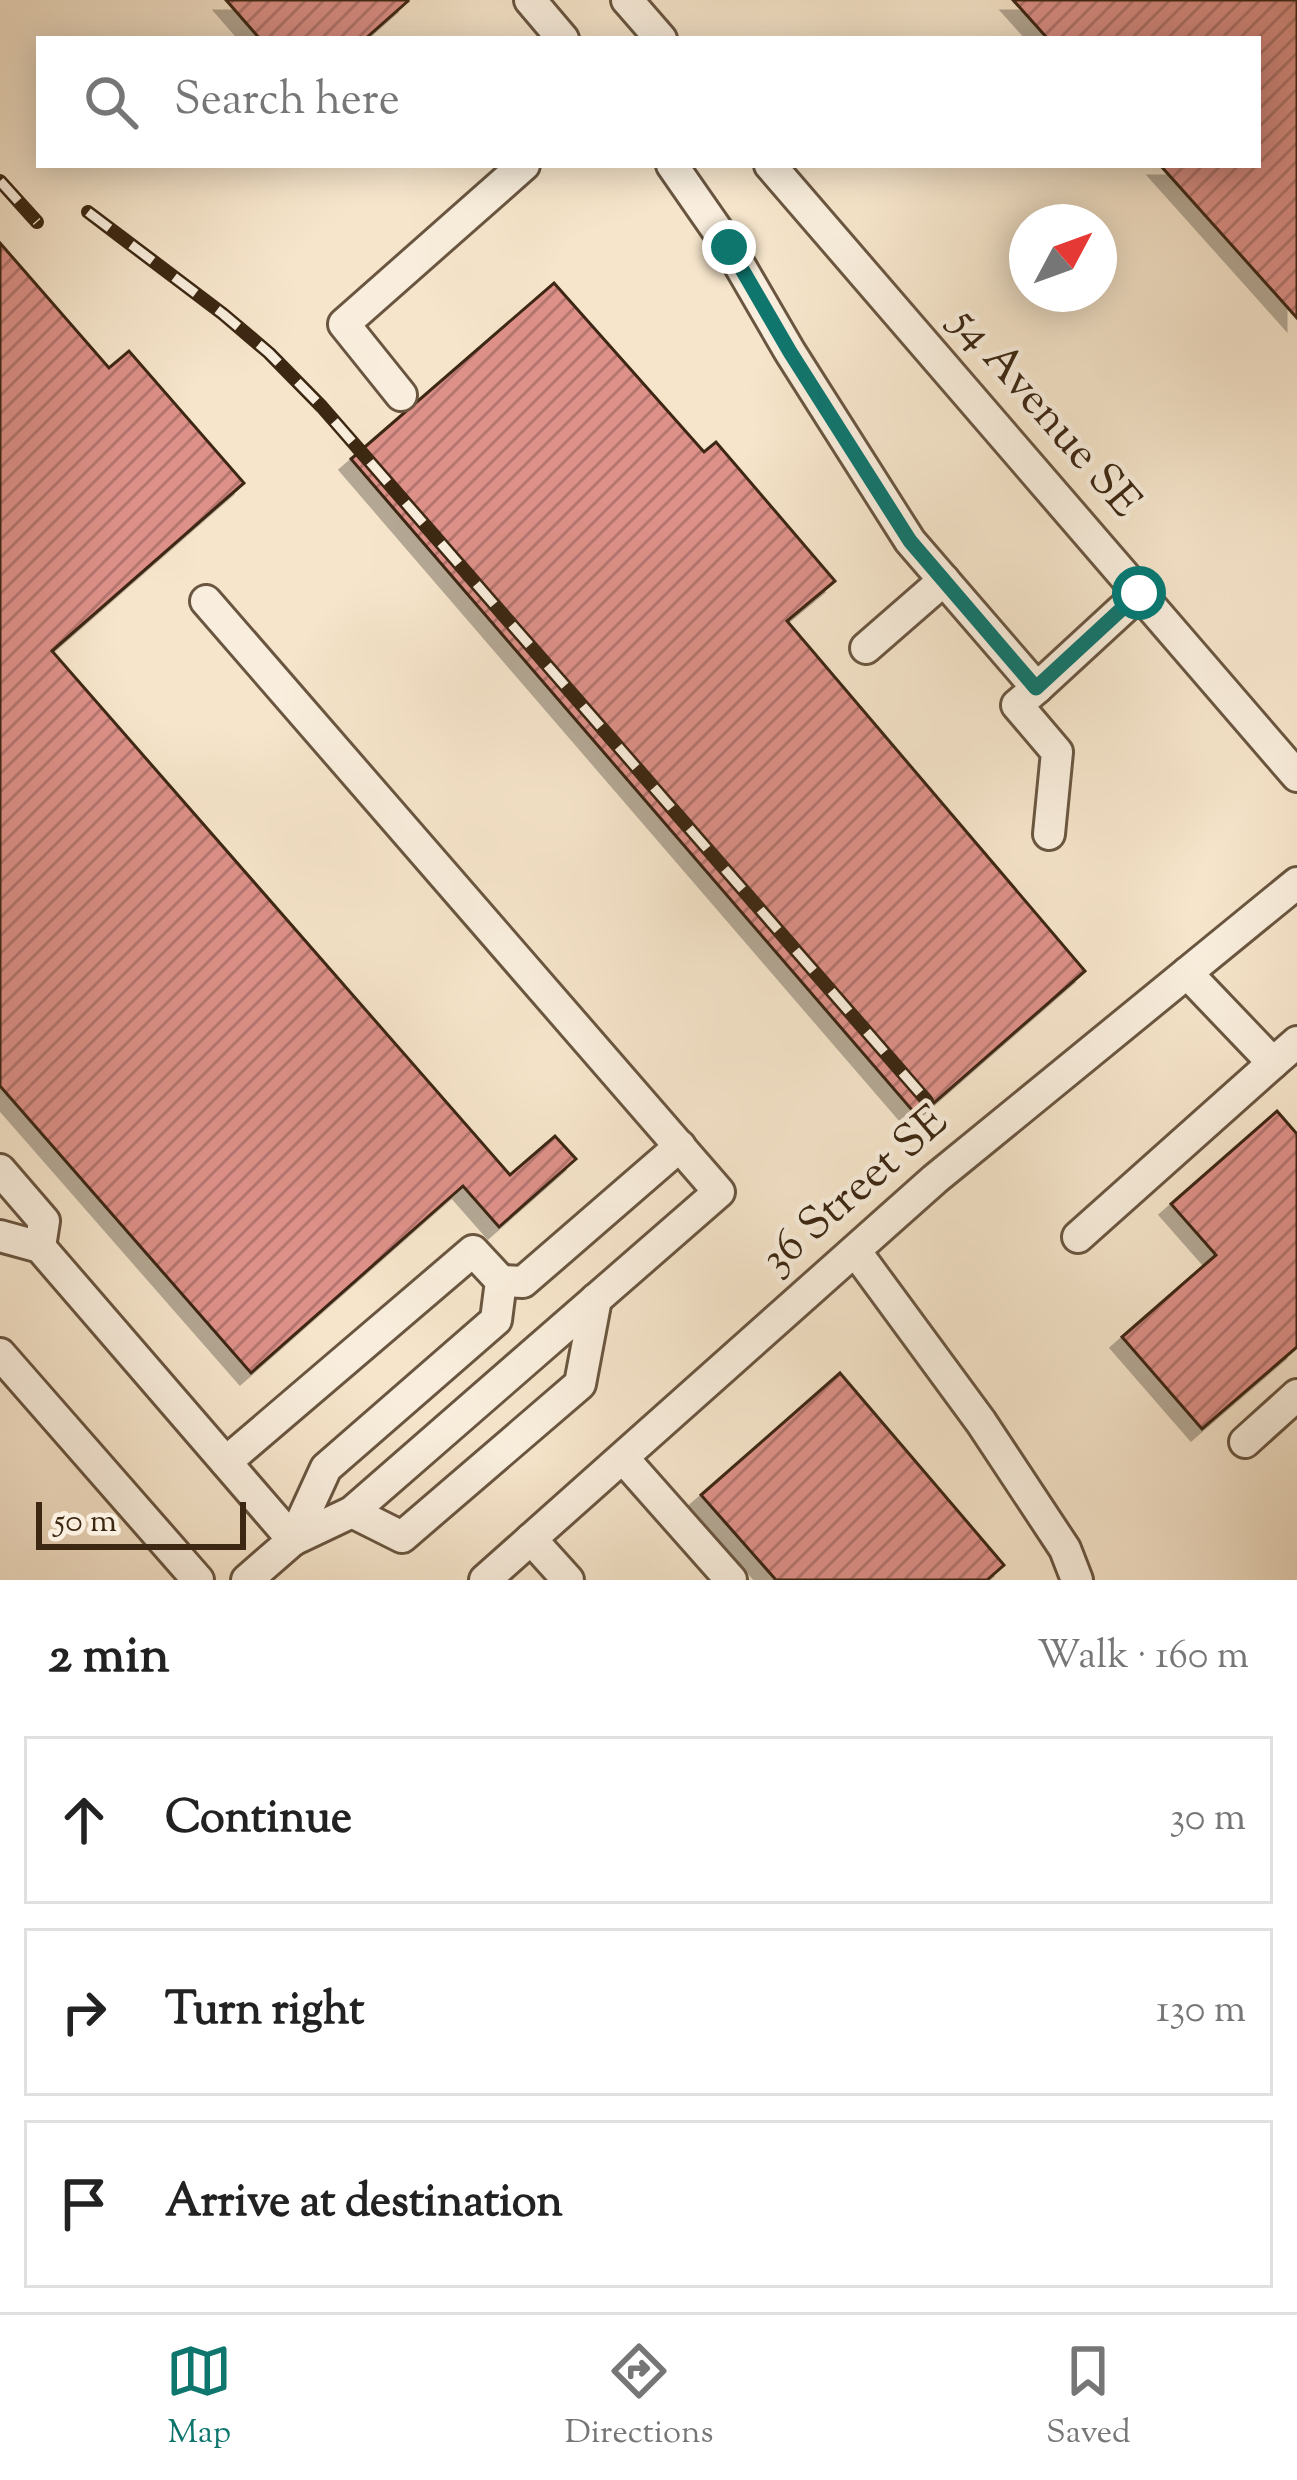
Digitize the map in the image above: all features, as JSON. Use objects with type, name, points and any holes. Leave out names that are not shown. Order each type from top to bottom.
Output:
[{"type":"street","points":[[530,0],[560,36]]},
{"type":"street","points":[[628,0],[658,36]]},
{"type":"street","points":[[401,394],[344,324],[521,168]]},
{"type":"street","points":[[674,168],[729,247],[910,541],[1036,688]]},
{"type":"street","name":"54 Avenue SE","points":[[773,168],[1297,776]]},
{"type":"street","points":[[866,648],[944,580]]},
{"type":"street","points":[[1049,834],[1057,752],[1017,705],[1139,593]]},
{"type":"street","points":[[206,601],[719,1192],[352,1513],[292,1540],[247,1580]]},
{"type":"street","name":"36 Street SE","points":[[485,1580],[935,1179],[1297,883]]},
{"type":"street","points":[[1187,973],[1273,1063]]},
{"type":"street","points":[[1078,1237],[1297,1042]]},
{"type":"street","points":[[226,1462],[473,1251],[501,1281],[524,1282],[680,1147]]},
{"type":"street","points":[[0,1170],[44,1221],[40,1247]]},
{"type":"street","points":[[0,1236],[40,1247],[292,1540]]},
{"type":"street","points":[[856,1252],[981,1422],[1065,1549],[1077,1580]]},
{"type":"street","points":[[292,1540],[326,1468],[496,1320],[501,1281]]},
{"type":"street","points":[[352,1513],[401,1537],[580,1384],[596,1299]]},
{"type":"street","points":[[0,1354],[198,1580]]},
{"type":"street","points":[[1245,1442],[1297,1395]]},
{"type":"street","points":[[622,1458],[731,1580]]},
{"type":"street","points":[[531,1539],[568,1580]]},
{"type":"building","points":[[226,0],[408,1],[368,36],[257,36]]},
{"type":"building","points":[[1013,0],[1297,0],[1297,318],[1163,168],[1261,168],[1261,36],[1045,36]]},
{"type":"building","points":[[0,243],[109,368],[129,351],[244,483],[52,651],[510,1175],[555,1136],[576,1159],[499,1227],[463,1186],[251,1373],[0,1086]]},
{"type":"building","points":[[554,283],[704,452],[716,442],[835,581],[787,621],[1085,971],[918,1117],[351,459]]},
{"type":"building","points":[[1277,1111],[1297,1134],[1297,1347],[1202,1429],[1122,1337],[1216,1255],[1171,1204]]},
{"type":"building","points":[[840,1373],[1004,1565],[987,1580],[776,1580],[701,1495]]},
{"type":"railway","points":[[0,181],[37,222]]},
{"type":"railway","points":[[88,212],[223,314],[322,407],[927,1101]]},
{"type":"route","points":[[729,247],[910,541],[1036,688],[1139,593]]}]
